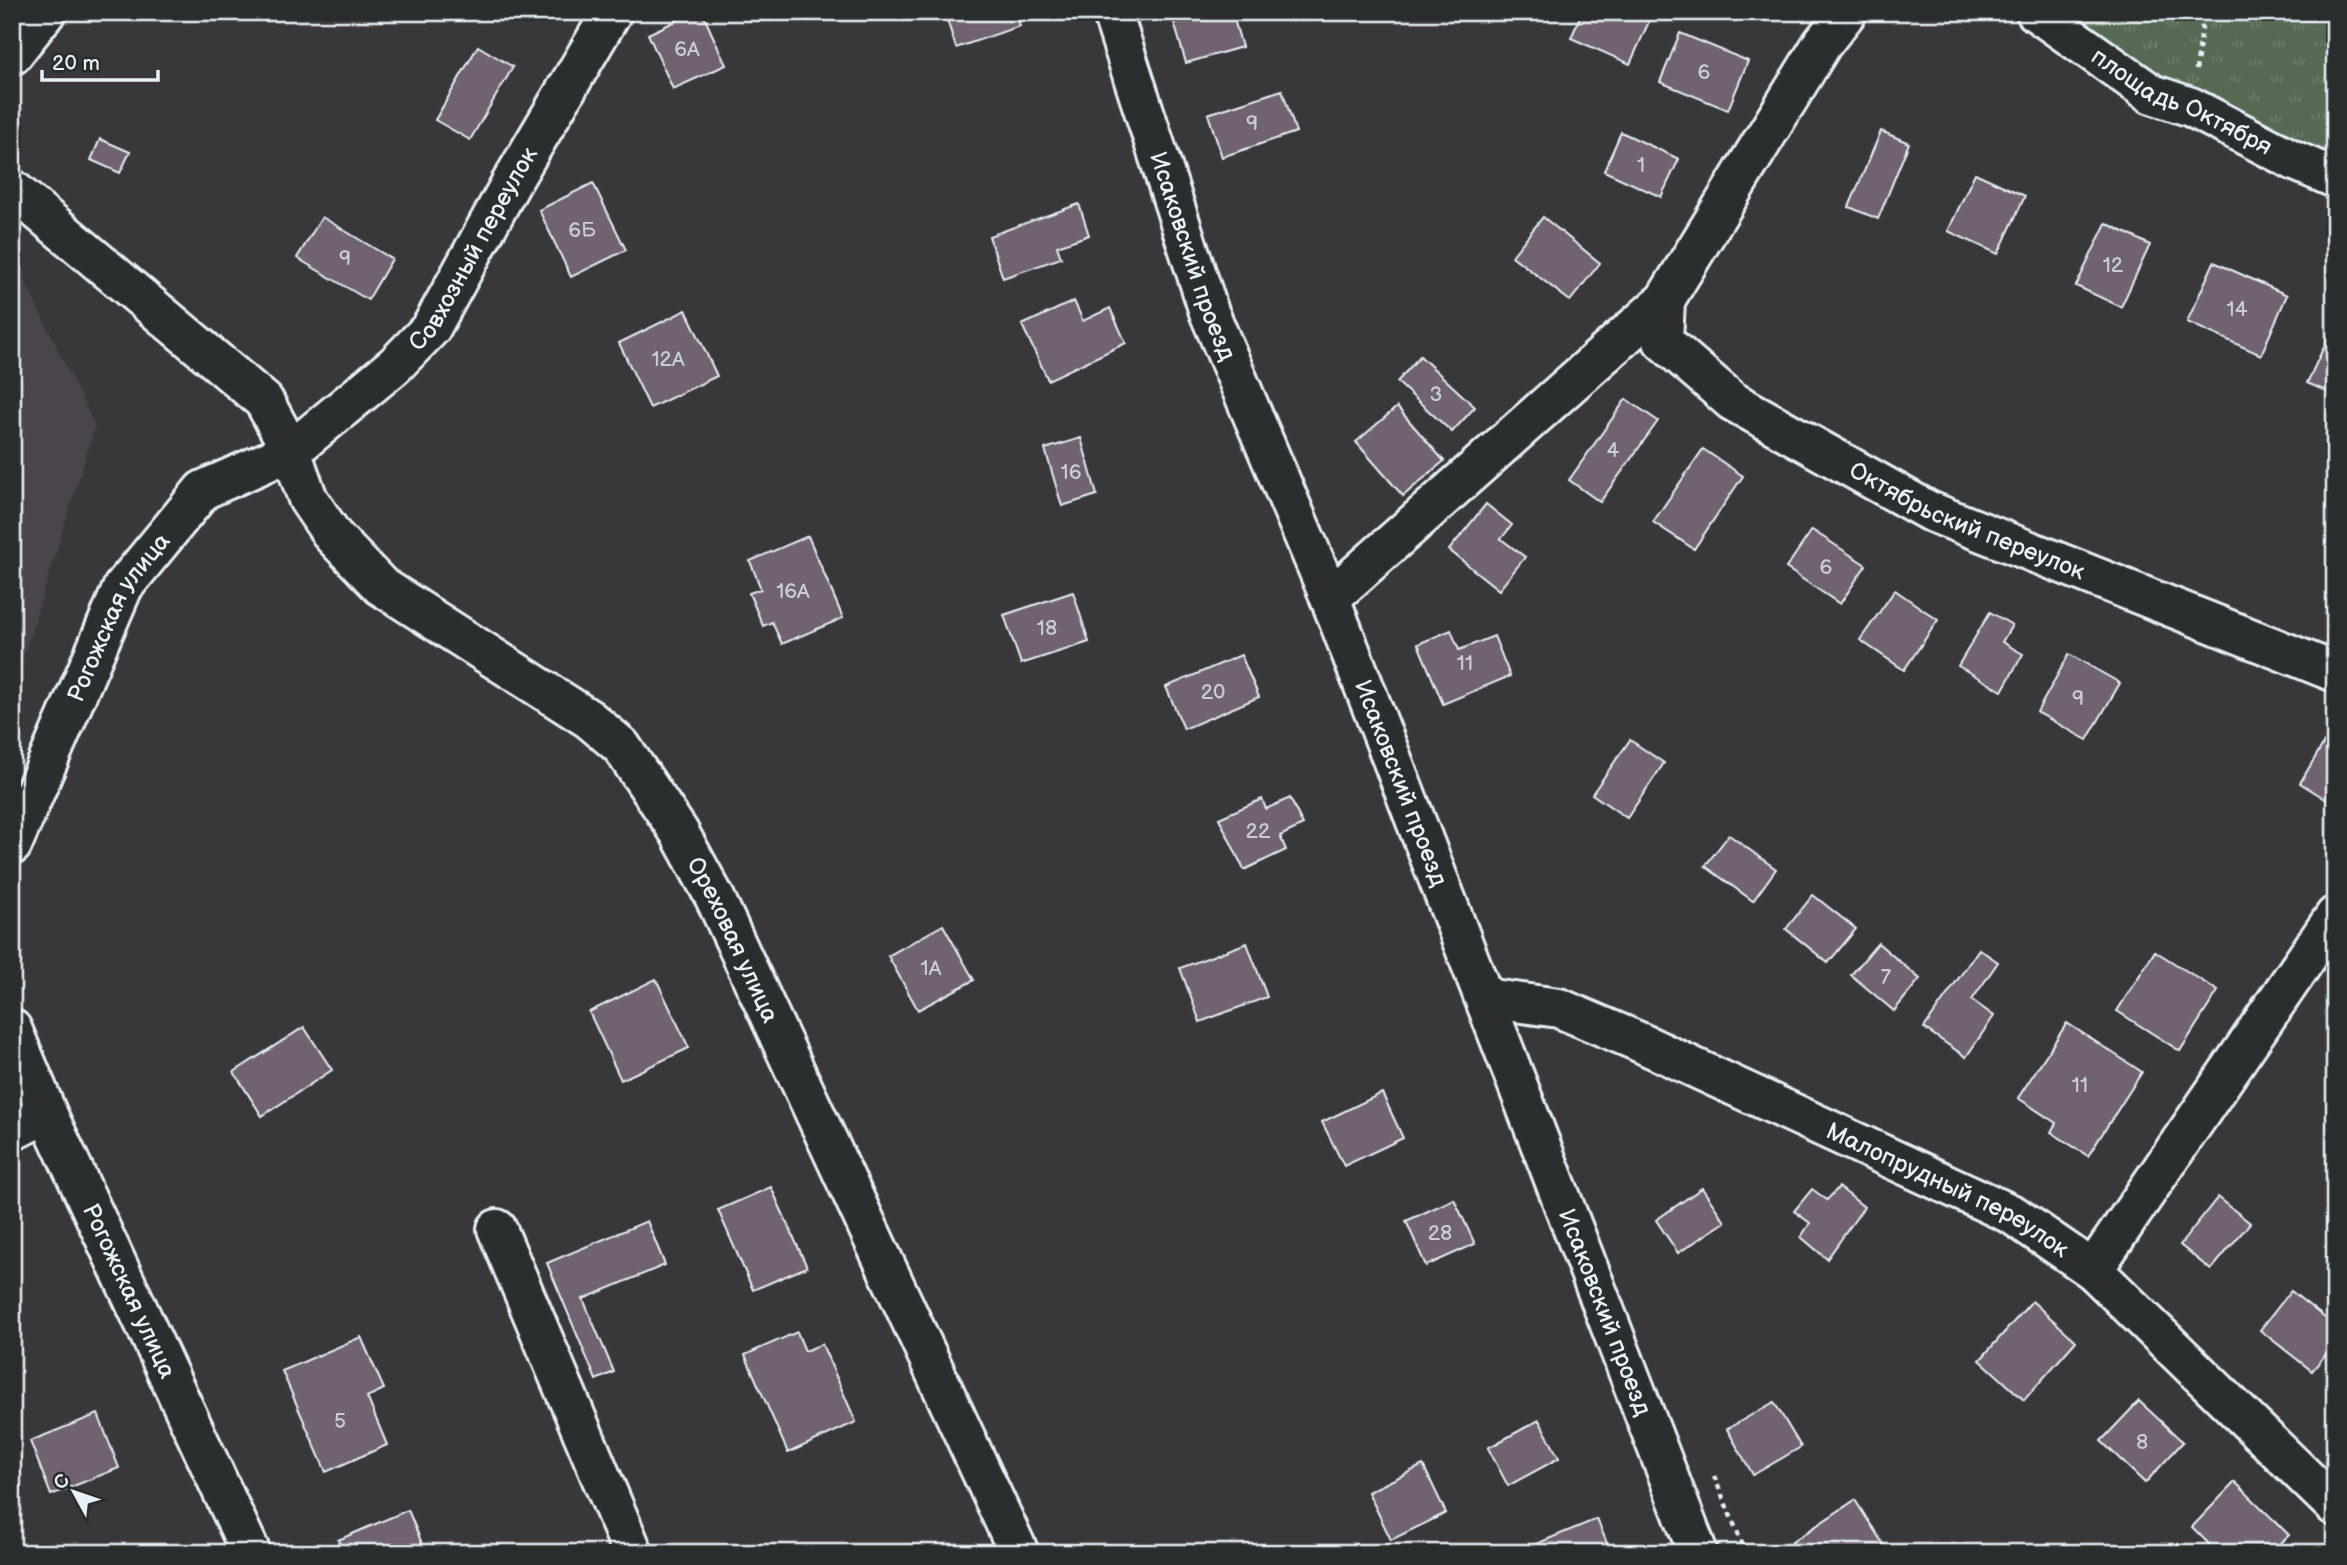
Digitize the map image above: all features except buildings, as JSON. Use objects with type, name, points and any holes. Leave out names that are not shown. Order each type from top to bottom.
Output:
[{"type":"street","points":[[12,55],[46,12]]},
{"type":"street","name":"Совхозный переулок","points":[[291,451],[395,365],[431,328],[511,183],[612,12]]},
{"type":"street","name":"Исаковский проезд","points":[[1112,12],[1209,312],[1330,598],[1698,1553]]},
{"type":"street","points":[[1330,598],[1665,300],[1822,44],[1847,12]]},
{"type":"street","name":"площадь Октября","points":[[2036,12],[2152,94],[2191,107],[2293,160],[2335,178]]},
{"type":"street","name":"Ореховая улица","points":[[12,189],[264,401],[291,451],[308,499],[333,536],[381,586],[589,719],[621,746],[649,785],[715,898],[1019,1553]]},
{"type":"street","name":"Октябрьский переулок","points":[[1665,300],[1664,341],[1743,408],[1929,511],[2335,672]]},
{"type":"street","name":"Рогожская улица","points":[[12,845],[123,587],[202,490],[291,451]]},
{"type":"street","points":[[2093,1270],[2335,916]]},
{"type":"street","name":"Малопрудный переулок","points":[[1485,998],[1559,1008],[1637,1041],[2013,1216],[2093,1270],[2335,1506]]},
{"type":"street","name":"Рогожская улица","points":[[12,1028],[47,1113],[251,1553]]},
{"type":"street","points":[[12,1131],[47,1113]]},
{"type":"street","points":[[497,1229],[633,1553]]},
{"type":"path","points":[[2191,107],[2202,29],[2197,12]]},
{"type":"shaded area","points":[[12,263],[18,267],[95,426],[12,694]]},
{"type":"green space","points":[[2060,12],[2335,12],[2335,165],[2204,106]]}]
